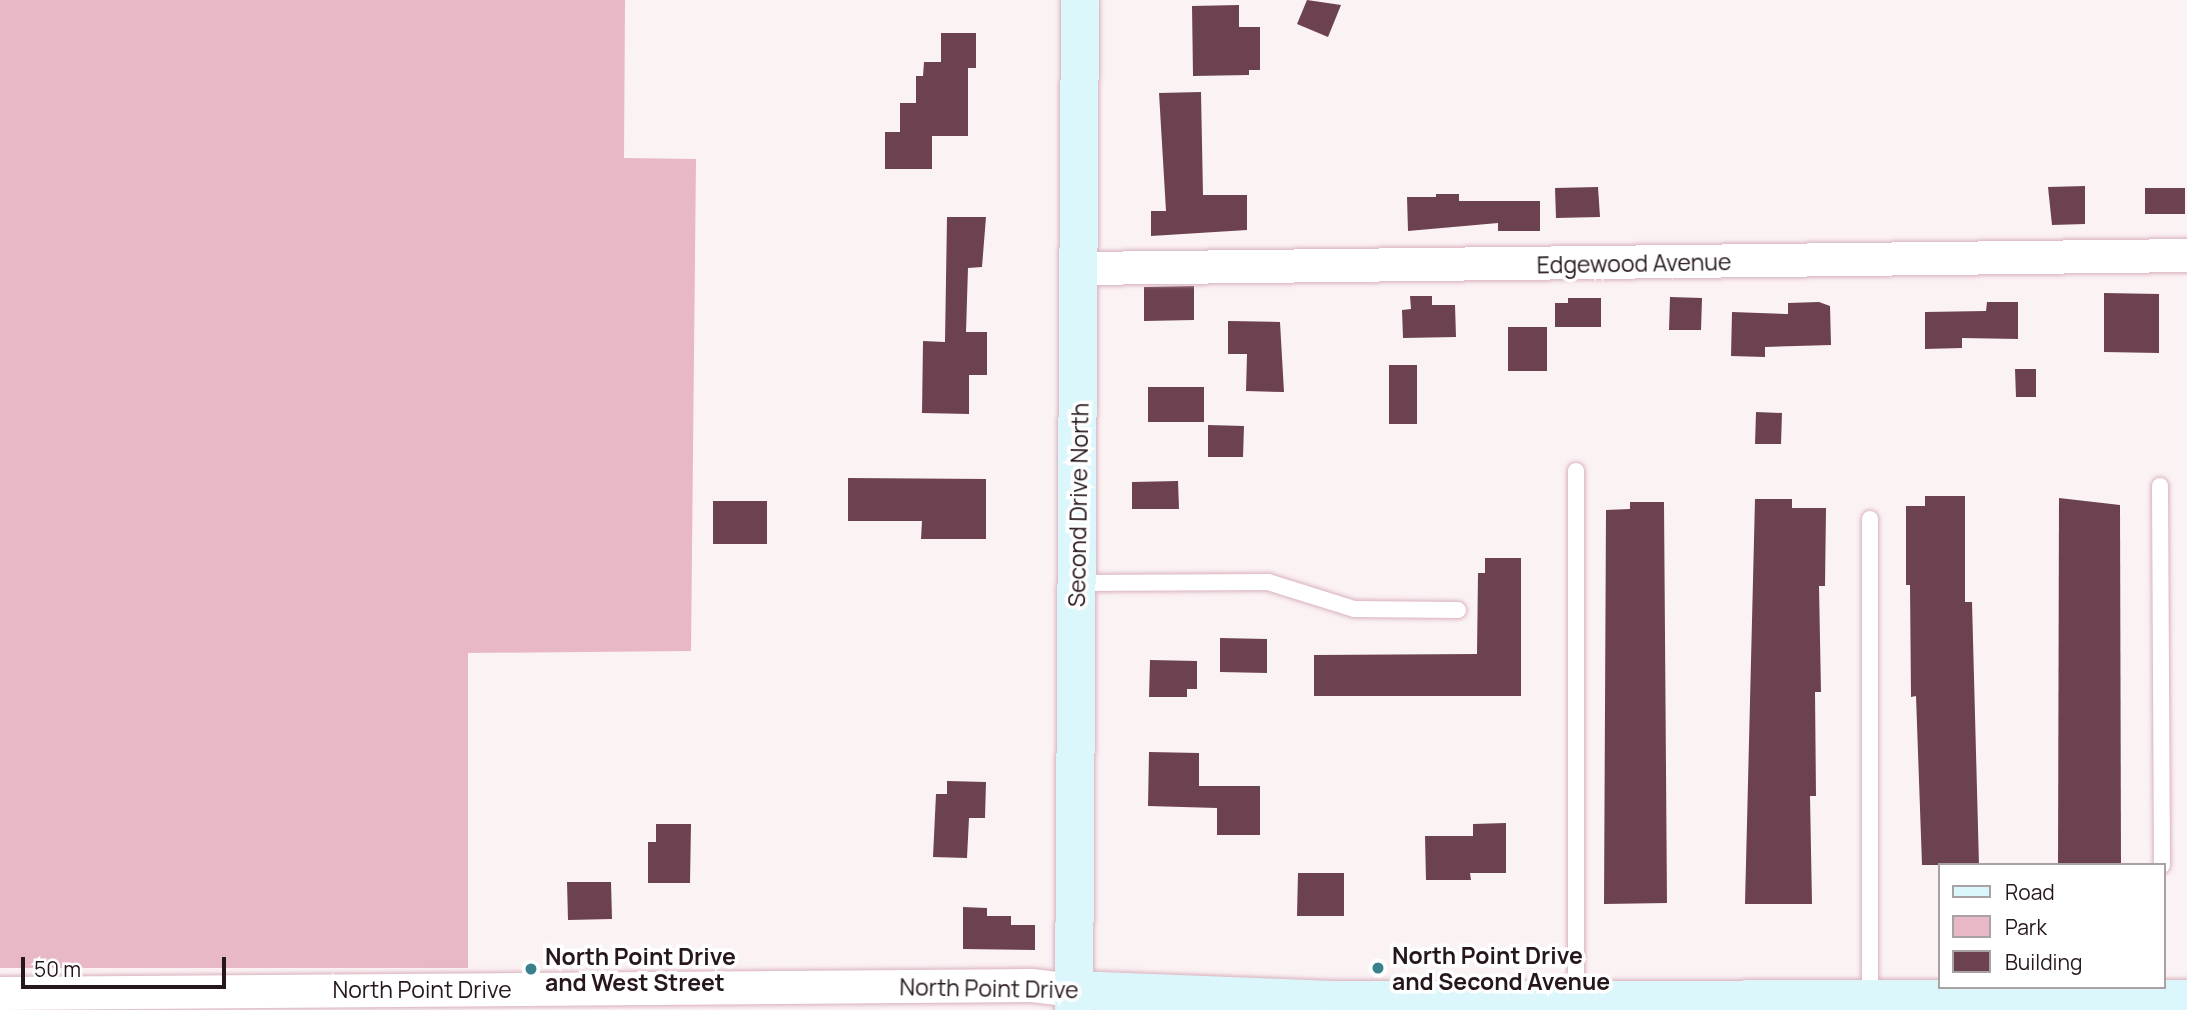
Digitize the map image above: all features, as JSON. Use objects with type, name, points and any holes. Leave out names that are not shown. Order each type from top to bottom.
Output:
[{"type":"street","name":"Second Drive North","points":[[1074,1000],[1080,0]]},
{"type":"street","name":"Edgewood Avenue","points":[[1080,268],[2187,255]]},
{"type":"street","name":"North Point Drive","points":[[0,993],[171,1000],[1017,985],[1074,1000],[1576,999],[1814,1005],[1870,999],[2170,995]]},
{"type":"lane","points":[[1576,471],[1576,999]]},
{"type":"lane","points":[[2160,486],[2162,863]]},
{"type":"lane","points":[[1870,519],[1870,999]]},
{"type":"lane","points":[[1078,583],[1268,582],[1354,609],[1458,610]]},
{"type":"green space","points":[[0,0],[625,0],[624,158],[696,159],[691,651],[468,653],[468,968],[0,968]]},
{"type":"building","points":[[1307,0],[1341,5],[1328,37],[1297,24]]},
{"type":"building","points":[[1239,5],[1239,27],[1260,27],[1260,70],[1249,70],[1249,75],[1193,76],[1192,6]]},
{"type":"building","points":[[941,33],[976,33],[976,68],[968,68],[968,136],[932,136],[932,169],[885,169],[885,132],[900,132],[900,103],[916,103],[916,76],[923,76],[924,62],[941,62]]},
{"type":"building","points":[[1201,92],[1203,195],[1247,195],[1247,230],[1151,236],[1151,211],[1166,211],[1159,93]]},
{"type":"building","points":[[2085,186],[2085,224],[2052,225],[2048,187]]},
{"type":"building","points":[[1598,187],[1600,217],[1556,218],[1555,188]]},
{"type":"building","points":[[2145,188],[2185,188],[2185,214],[2145,214]]},
{"type":"building","points":[[1436,194],[1459,194],[1459,201],[1540,201],[1540,231],[1498,231],[1498,223],[1408,231],[1407,197],[1436,197]]},
{"type":"building","points":[[947,217],[986,217],[982,267],[968,268],[966,332],[987,332],[987,375],[969,375],[969,414],[922,413],[923,341],[945,342]]},
{"type":"building","points":[[1194,286],[1194,320],[1144,321],[1144,287]]},
{"type":"building","points":[[2104,293],[2159,294],[2159,353],[2104,352]]},
{"type":"building","points":[[1410,296],[1432,296],[1432,305],[1455,305],[1456,337],[1403,338],[1402,310],[1411,309]]},
{"type":"building","points":[[1670,297],[1702,298],[1701,330],[1669,330]]},
{"type":"building","points":[[1568,298],[1601,298],[1601,327],[1555,327],[1555,303],[1568,303]]},
{"type":"building","points":[[1819,302],[1830,306],[1831,345],[1765,347],[1765,357],[1731,356],[1732,312],[1788,314],[1788,303]]},
{"type":"building","points":[[1987,302],[2018,302],[2018,339],[1962,338],[1962,348],[1925,349],[1925,312],[1986,311]]},
{"type":"building","points":[[1228,321],[1280,322],[1284,392],[1246,391],[1247,354],[1228,354]]},
{"type":"building","points":[[1508,327],[1547,327],[1547,371],[1508,371]]},
{"type":"building","points":[[1389,365],[1417,365],[1417,424],[1389,424]]},
{"type":"building","points":[[2015,369],[2036,369],[2036,397],[2016,397]]},
{"type":"building","points":[[1148,387],[1204,387],[1204,422],[1148,422]]},
{"type":"building","points":[[1756,412],[1782,413],[1781,444],[1755,444]]},
{"type":"building","points":[[1208,425],[1244,426],[1243,457],[1208,457]]},
{"type":"building","points":[[848,478],[986,479],[986,539],[921,539],[922,521],[848,521]]},
{"type":"building","points":[[1178,481],[1179,509],[1132,509],[1132,482]]},
{"type":"building","points":[[1925,496],[1965,496],[1965,602],[1972,602],[1979,863],[1922,865],[1916,696],[1911,697],[1910,585],[1906,585],[1906,506],[1925,506]]},
{"type":"building","points":[[2059,498],[2120,505],[2121,863],[2058,863]]},
{"type":"building","points":[[1755,499],[1792,499],[1792,508],[1826,508],[1825,586],[1819,586],[1821,692],[1815,692],[1816,796],[1810,796],[1812,904],[1745,904]]},
{"type":"building","points":[[713,501],[767,501],[767,544],[713,544]]},
{"type":"building","points":[[1630,502],[1664,502],[1667,903],[1604,904],[1606,510],[1630,509]]},
{"type":"building","points":[[1485,558],[1521,558],[1521,696],[1314,696],[1314,655],[1477,654],[1478,573],[1485,573]]},
{"type":"building","points":[[1220,638],[1267,639],[1267,673],[1220,672]]},
{"type":"building","points":[[1150,660],[1197,661],[1197,689],[1187,689],[1187,697],[1149,697]]},
{"type":"building","points":[[1149,752],[1199,753],[1199,786],[1260,786],[1260,835],[1217,835],[1217,808],[1148,806]]},
{"type":"building","points":[[947,781],[986,782],[985,818],[969,818],[967,858],[933,857],[936,794],[947,794]]},
{"type":"building","points":[[1506,823],[1506,873],[1470,873],[1471,880],[1426,880],[1425,836],[1473,836],[1473,824]]},
{"type":"building","points":[[656,824],[691,824],[690,883],[648,883],[648,842],[656,842]]},
{"type":"building","points":[[1298,873],[1344,873],[1344,916],[1297,916]]},
{"type":"building","points":[[567,882],[611,882],[612,919],[568,920]]},
{"type":"building","points":[[963,907],[987,908],[987,916],[1011,916],[1011,925],[1035,925],[1035,950],[963,949]]},
{"type":"place","name":"North Point Drive and Second Avenue","points":[[1378,968]]},
{"type":"place","name":"North Point Drive and West Street","points":[[531,969]]}]
